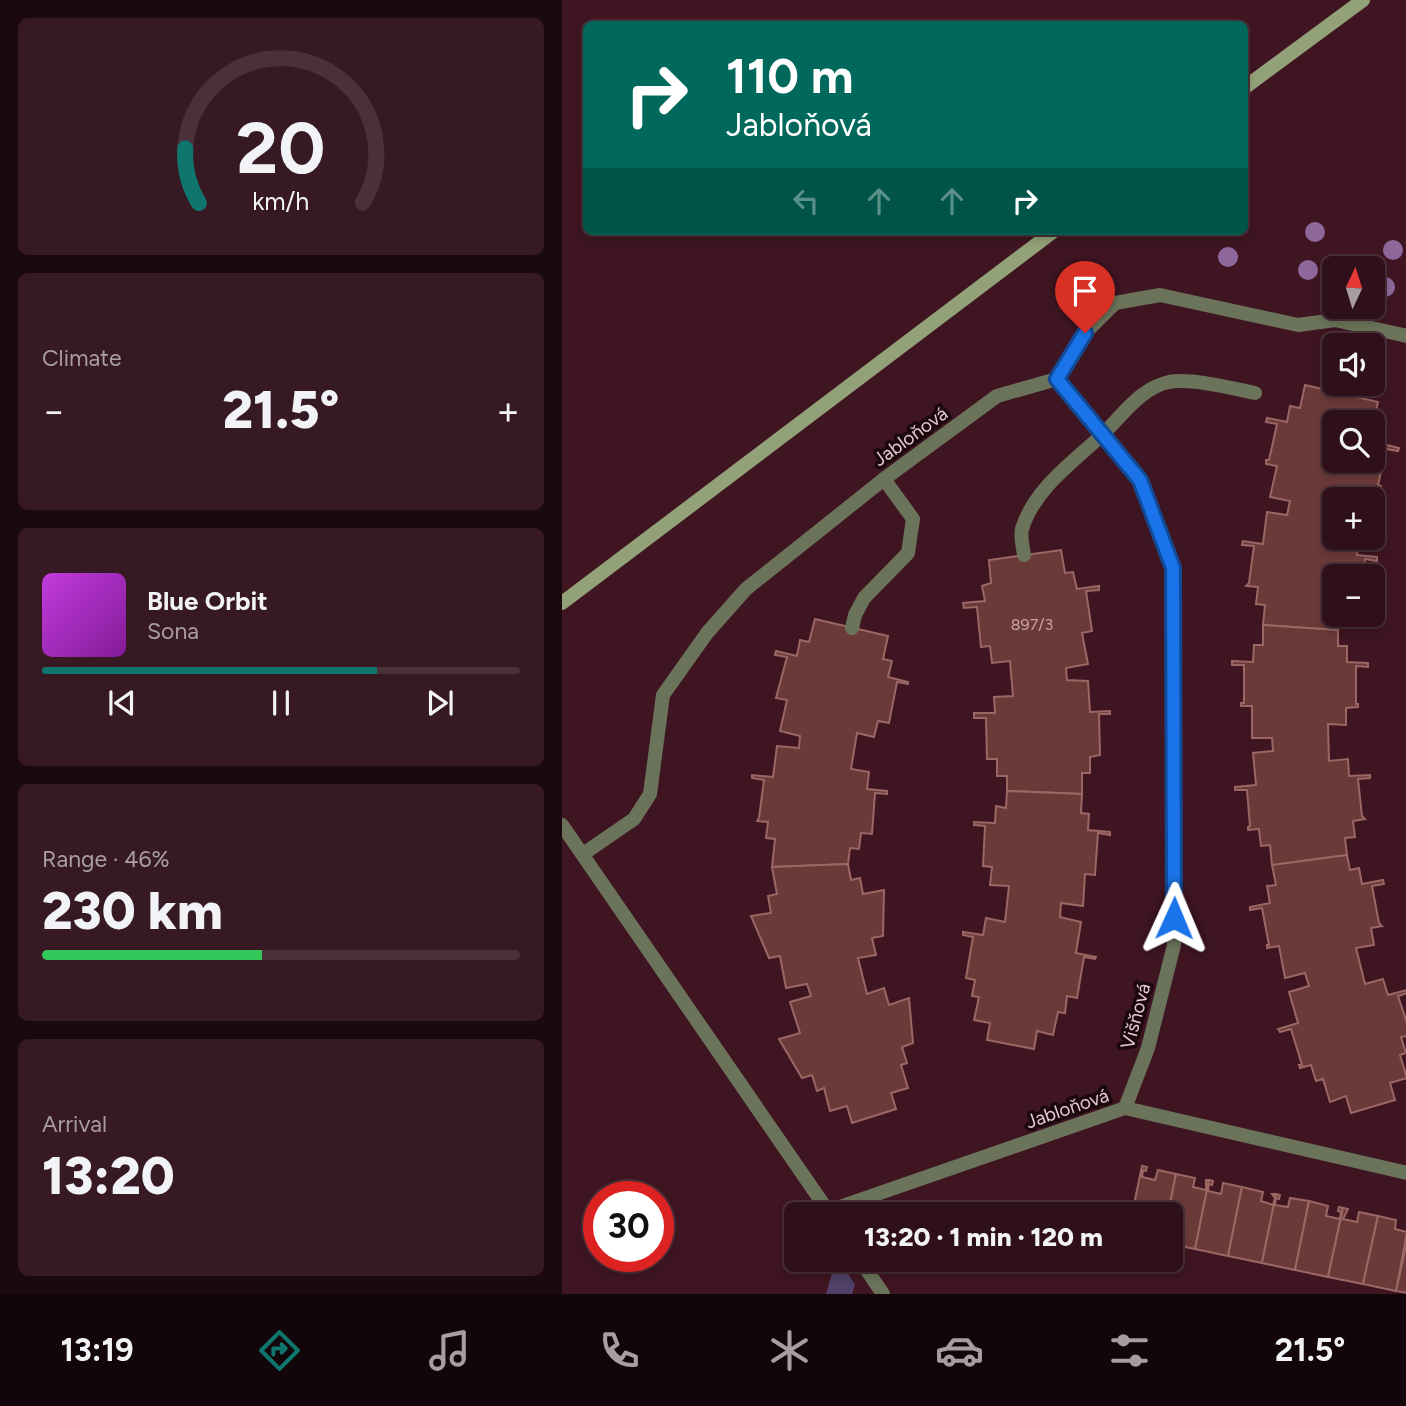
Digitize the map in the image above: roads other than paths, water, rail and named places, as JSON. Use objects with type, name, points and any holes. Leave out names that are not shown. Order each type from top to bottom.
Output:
[{"type":"street","points":[[1248,86],[1362,0]]},
{"type":"street","points":[[562,603],[1049,235]]},
{"type":"street","points":[[1057,379],[1085,333],[1115,303],[1160,295],[1298,325],[1335,320],[1406,336]]},
{"type":"street","name":"Višňová","points":[[1057,379],[1140,480],[1173,568],[1174,945],[1148,1048],[1125,1108]]},
{"type":"street","name":"Jabloňová","points":[[583,853],[634,819],[651,794],[663,695],[707,633],[746,589],[885,479],[997,396],[1057,379]]},
{"type":"street","points":[[1024,555],[1022,530],[1039,497],[1068,464],[1103,434],[1140,396],[1168,382],[1212,384],[1255,393]]},
{"type":"street","points":[[852,628],[864,598],[908,552],[913,519],[885,479]]},
{"type":"street","name":"Jabloňová","points":[[562,825],[821,1202]]},
{"type":"street","name":"Jabloňová","points":[[860,1202],[1125,1108],[1406,1173]]},
{"type":"street","points":[[868,1272],[883,1294]]}]
